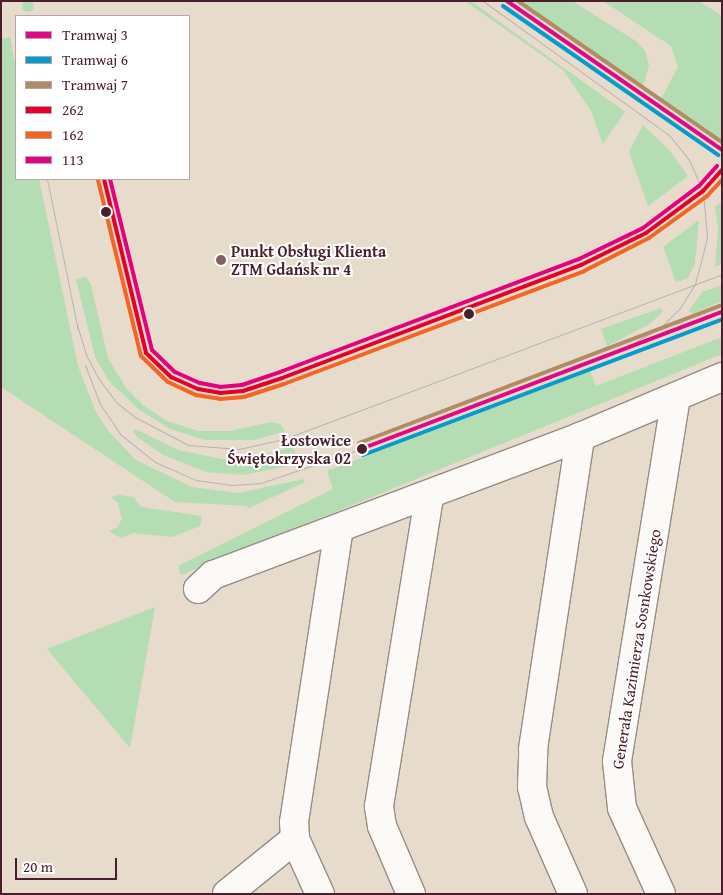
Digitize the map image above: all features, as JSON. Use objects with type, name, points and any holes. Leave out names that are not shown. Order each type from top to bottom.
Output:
[{"type":"street","points":[[198,588],[213,575],[429,496],[580,437],[722,377]]},
{"type":"street","name":"Generała Kazimierza Sosnkowskiego","points":[[660,894],[622,808],[617,761],[676,397]]},
{"type":"street","points":[[573,894],[539,817],[532,778],[534,740],[580,437]]},
{"type":"street","points":[[411,894],[382,826],[379,806],[429,496]]},
{"type":"street","points":[[320,894],[296,839],[296,800],[339,529]]},
{"type":"street","points":[[227,894],[296,839]]},
{"type":"green space","points":[[26,0],[30,0],[34,6],[30,12],[26,12],[22,8],[22,4]]},
{"type":"green space","points":[[465,1],[471,1],[625,112],[603,144],[591,111],[563,70]]},
{"type":"green space","points":[[522,1],[572,1],[636,41],[645,51],[649,64],[642,86]]},
{"type":"green space","points":[[603,1],[699,1],[722,16],[722,141],[661,99],[678,67],[671,46]]},
{"type":"green space","points":[[10,37],[15,63],[15,180],[39,180],[78,366],[95,410],[109,432],[136,460],[192,487],[238,493],[304,479],[305,482],[247,509],[248,506],[175,502],[1,387],[1,39]]},
{"type":"green space","points":[[643,125],[669,150],[688,176],[648,206],[629,152]]},
{"type":"green space","points":[[722,201],[722,264],[715,267],[718,229],[715,207]]},
{"type":"green space","points":[[699,220],[695,263],[688,278],[676,282],[663,247]]},
{"type":"green space","points":[[86,277],[91,285],[108,358],[126,388],[143,405],[167,421],[198,431],[230,431],[271,422],[280,424],[285,431],[255,440],[205,440],[170,429],[138,409],[108,380],[95,357],[76,279]]},
{"type":"green space","points":[[722,285],[722,301],[692,314],[689,311],[702,292]]},
{"type":"green space","points":[[661,308],[663,312],[648,325],[607,346],[601,329]]},
{"type":"green space","points":[[722,337],[722,354],[181,575],[178,566],[333,489],[327,471],[590,370],[596,386]]},
{"type":"green space","points":[[135,429],[178,450],[222,459],[249,458],[293,447],[298,464],[243,475],[206,472],[163,455],[137,437],[133,432]]},
{"type":"green space","points":[[119,495],[134,497],[141,507],[202,516],[200,526],[172,537],[133,533],[121,538],[109,531],[117,528],[122,519],[118,503],[111,497]]},
{"type":"green space","points":[[155,607],[130,748],[47,649]]},
{"type":"tram line","points":[[483,1],[669,135],[689,160],[703,191],[707,238],[695,284],[680,308],[661,327],[618,352]]},
{"type":"tram line","name":"3","points":[[507,1],[722,150]]},
{"type":"tram line","name":"7","points":[[518,1],[722,142]]},
{"type":"tram line","name":"6","points":[[503,6],[718,155]]},
{"type":"tram line","points":[[47,180],[78,330]]},
{"type":"tram line","points":[[77,325],[86,355],[98,378],[117,403],[135,417],[188,445],[239,449],[284,439],[722,274]]},
{"type":"tram line","name":"7","points":[[359,443],[720,306]]},
{"type":"tram line","name":"3","points":[[361,449],[722,312]]},
{"type":"tram line","name":"6","points":[[363,455],[722,319]]},
{"type":"tram line","points":[[85,365],[100,404],[120,434],[155,462],[196,480],[232,485],[261,483],[361,449]]},
{"type":"transit line","name":"113","points":[[110,180],[152,350],[175,372],[200,383],[220,387],[242,385],[280,372],[579,259],[643,228],[699,186],[717,166]]},
{"type":"transit line","name":"262","points":[[104,180],[146,353],[171,377],[198,389],[220,393],[243,391],[282,378],[581,265],[646,233],[703,191],[722,170]]},
{"type":"transit line","name":"162","points":[[98,180],[141,356],[168,382],[196,395],[220,399],[244,397],[284,384],[584,271],[649,238],[707,196],[722,180]]},
{"type":"place","name":"Punkt Obsługi Klienta ZTM Gdańsk nr 4","points":[[221,260]]},
{"type":"place","name":"Łostowice Świętokrzyska 02","points":[[362,449]]}]
